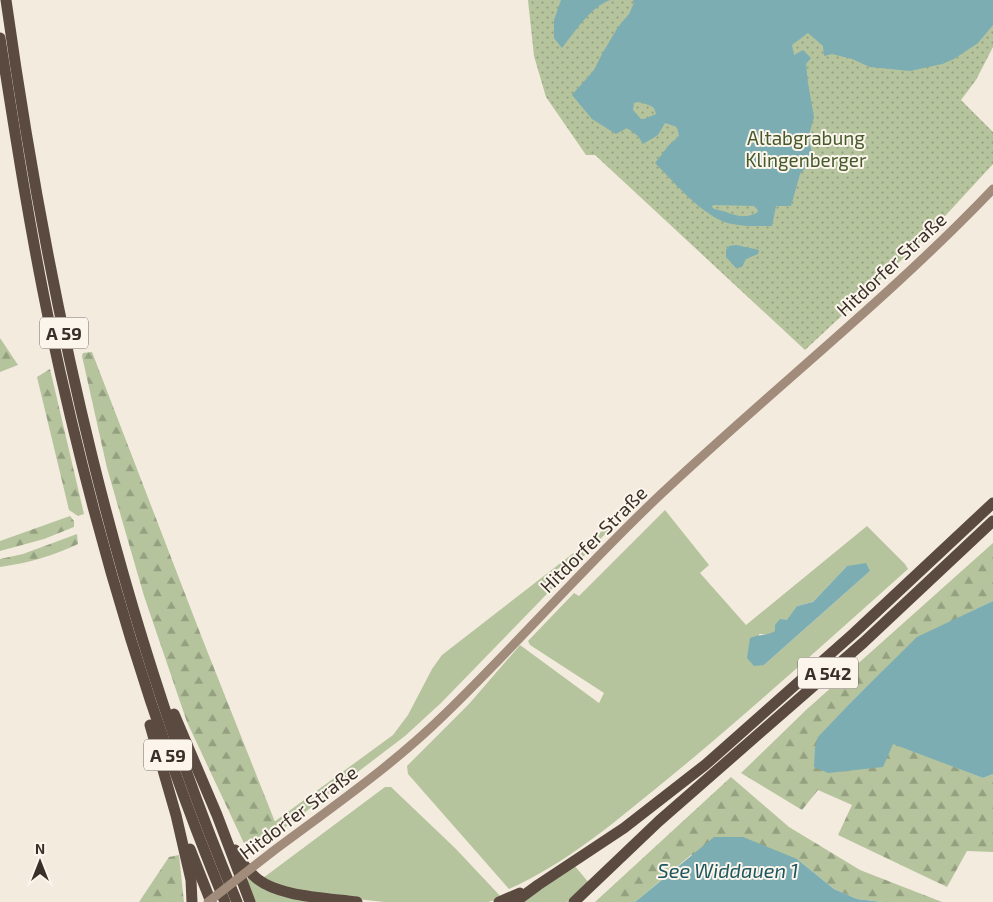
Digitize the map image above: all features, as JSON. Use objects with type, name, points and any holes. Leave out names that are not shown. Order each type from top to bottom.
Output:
[{"type":"highway","name":"A 59","points":[[6,0],[38,204],[61,322],[110,528],[174,738],[237,902]]},
{"type":"highway","name":"A 59","points":[[0,38],[30,223],[50,325],[98,529],[164,742],[225,902]]},
{"type":"highway","name":"A 542","points":[[515,902],[538,884],[624,828],[705,765],[854,633],[993,503]]},
{"type":"highway","name":"A 542","points":[[574,902],[659,821],[864,642],[993,520]]},
{"type":"highway","points":[[120,605],[122,631],[176,815],[191,880],[192,902]]},
{"type":"highway","points":[[149,660],[163,684],[217,815],[250,902]]},
{"type":"highway","points":[[176,815],[209,902]]},
{"type":"highway","points":[[217,815],[237,853],[253,876],[267,886],[284,892],[357,902]]},
{"type":"highway","points":[[499,902],[538,884]]},
{"type":"main road","name":"Hitdorfer Straße","points":[[209,902],[388,764],[445,714],[610,543],[668,488],[926,256],[993,188]]},
{"type":"green space","name":"Altabgrabung Klingenberger","points":[[528,0],[993,0],[993,47],[976,80],[961,100],[993,132],[993,164],[923,240],[805,350],[595,155],[586,155],[546,97],[534,56]]},
{"type":"green space","points":[[0,338],[18,365],[0,372]]},
{"type":"green space","points":[[92,352],[279,832],[249,854],[187,722],[144,596],[107,468],[82,356],[83,353]]},
{"type":"green space","points":[[50,369],[84,514],[78,516],[69,510],[37,377]]},
{"type":"green space","points":[[665,510],[709,565],[700,573],[746,625],[867,526],[908,569],[754,706],[623,815],[568,856],[530,879],[509,889],[408,774],[407,766],[469,704],[520,645],[599,703],[604,693],[530,645],[528,641],[574,593],[579,596]],"holes":[[[847,566],[870,571],[764,665],[759,634],[768,635],[777,631],[785,624],[797,606],[813,602]]]},
{"type":"green space","points":[[70,516],[74,521],[74,527],[44,539],[0,551],[0,541]]},
{"type":"green space","points":[[611,524],[612,527],[441,703],[405,736],[279,832],[274,822],[393,735],[408,715],[432,669],[442,655]]},
{"type":"green space","points":[[77,534],[78,544],[69,548],[40,558],[0,567],[0,559],[23,554]]},
{"type":"green space","points":[[993,543],[993,601],[917,638],[855,698],[819,737],[893,743],[983,778],[993,774],[993,852],[967,851],[947,887],[838,835],[852,805],[818,790],[802,810],[741,773],[806,710]]},
{"type":"green space","points":[[731,777],[789,827],[860,870],[942,902],[882,902],[857,899],[834,889],[797,859],[691,855],[635,902],[595,902]]},
{"type":"green space","points":[[385,787],[391,787],[456,849],[502,898],[488,902],[384,902],[304,893],[263,878]]},
{"type":"green space","points":[[179,855],[184,902],[139,902],[169,857]]},
{"type":"green space","points":[[574,865],[589,883],[567,902],[521,902]]},
{"type":"green space","points":[[250,877],[331,902],[254,902],[245,880]]},
{"type":"water","points":[[561,0],[611,0],[590,13],[562,48],[554,38],[554,20]]},
{"type":"water","name":"Altabgrabung Klingenberger","points":[[633,0],[993,0],[993,25],[978,43],[954,59],[942,64],[910,71],[870,67],[852,59],[832,54],[824,56],[823,46],[808,33],[792,45],[794,55],[803,50],[811,58],[806,64],[814,117],[808,138],[814,159],[800,174],[791,206],[776,206],[772,226],[747,226],[722,221],[712,216],[686,195],[655,163],[679,136],[677,127],[665,123],[658,135],[643,144],[638,136],[627,128],[616,134],[592,119],[572,95],[594,70],[634,3]],"holes":[[[638,102],[653,107],[656,114],[641,119],[633,110],[634,103]],[[713,205],[754,206],[758,212],[752,215],[741,216],[714,209]]]},
{"type":"water","points":[[736,245],[759,250],[758,254],[746,259],[742,267],[736,268],[726,257],[726,250],[729,246]]},
{"type":"water","points":[[866,563],[870,571],[764,665],[754,666],[747,658],[750,638],[775,631],[775,625],[780,619],[787,620],[797,606],[813,602],[847,566]]},
{"type":"water","points":[[993,601],[993,774],[983,778],[893,744],[883,767],[828,773],[814,767],[815,748],[818,737],[917,637]]},
{"type":"water","name":"See Widdauen 1","points":[[714,837],[743,837],[797,859],[834,889],[857,899],[882,902],[635,902]]}]
